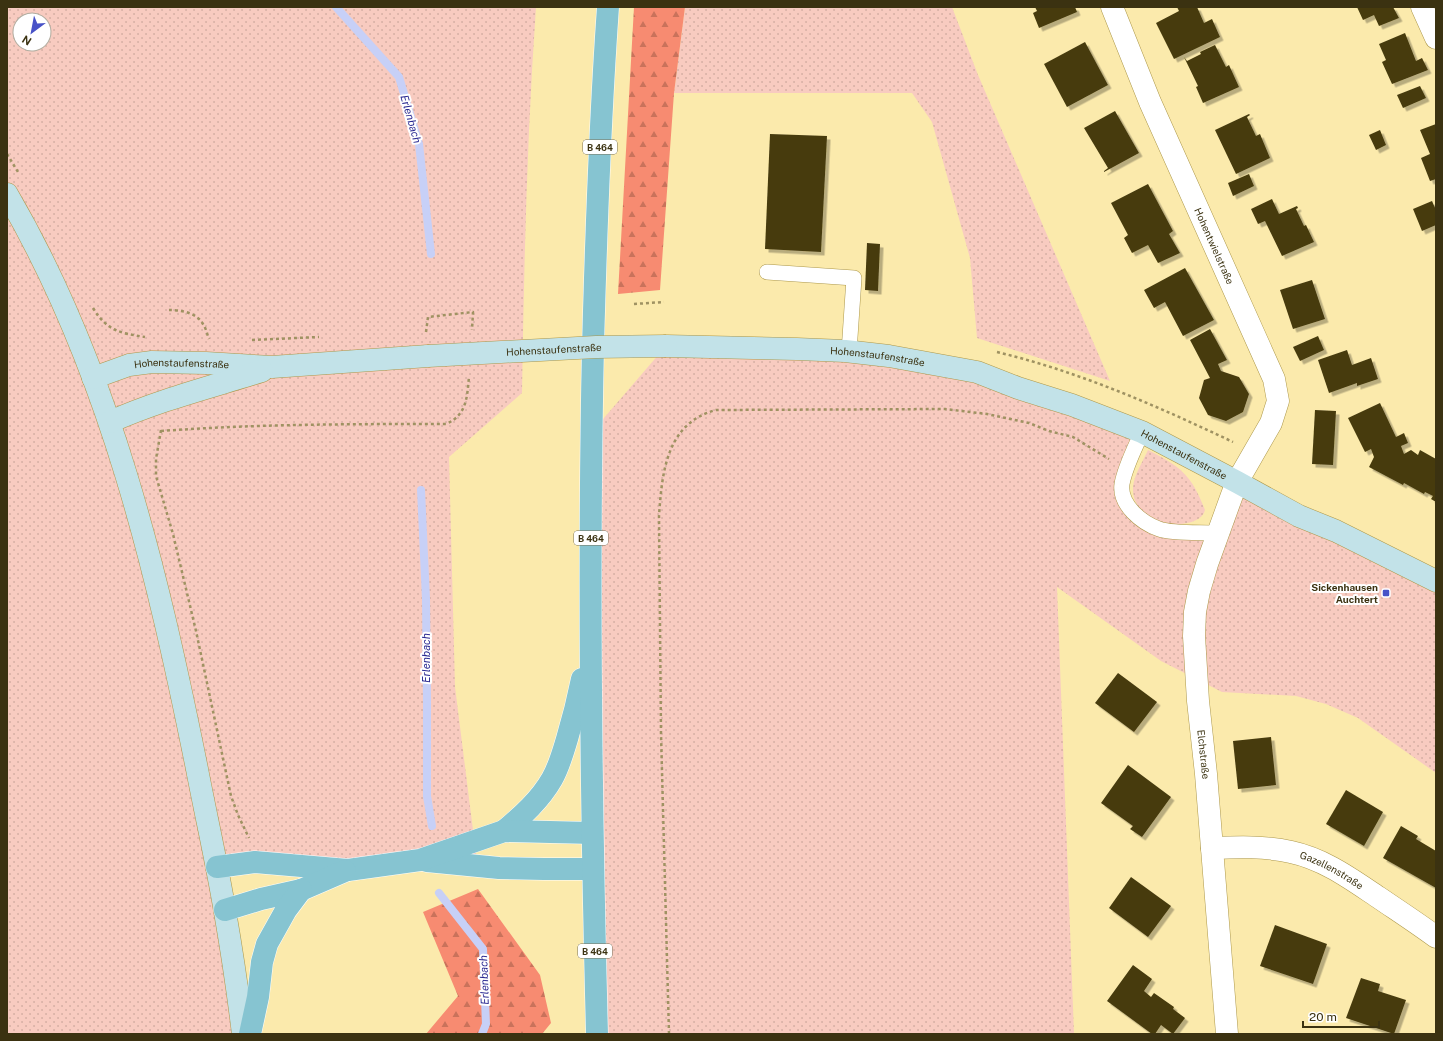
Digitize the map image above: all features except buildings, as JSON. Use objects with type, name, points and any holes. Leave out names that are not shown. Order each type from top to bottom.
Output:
[{"type":"main road","name":"B 464","points":[[597,1034],[592,869],[590,643],[591,433],[599,154],[608,7]]},
{"type":"main road","points":[[504,831],[525,813],[552,779],[562,754],[577,702],[590,643]]},
{"type":"main road","points":[[217,867],[255,862],[348,870],[420,860],[504,831],[592,833]]},
{"type":"main road","points":[[420,860],[499,868],[544,870],[592,869]]},
{"type":"main road","points":[[225,910],[261,899],[301,890],[348,870]]},
{"type":"main road","points":[[250,1034],[258,997],[262,962],[267,944],[286,910],[301,890]]},
{"type":"street","name":"Hohentwielstraße","points":[[1112,7],[1153,109],[1274,379],[1278,401],[1271,423],[1237,482]]},
{"type":"street","points":[[1422,7],[1436,38]]},
{"type":"street","points":[[7,194],[29,233],[61,300],[110,422],[127,476],[160,598],[184,707],[225,910],[243,1034]]},
{"type":"street","name":"Hohenstaufenstraße","points":[[110,422],[156,403],[212,387],[272,367],[426,346],[666,346],[797,349],[849,352],[932,363],[977,372],[1018,388],[1072,405],[1142,432],[1299,516],[1342,534],[1436,582]]},
{"type":"street","name":"Hohenstaufenstraße","points":[[93,378],[129,365],[152,362],[206,363],[272,367]]},
{"type":"street","name":"Elchstraße","points":[[1227,1034],[1198,701],[1194,636],[1195,612],[1199,591],[1217,533],[1237,482]]},
{"type":"street","name":"Gazellenstraße","points":[[1212,848],[1267,848],[1291,852],[1330,866],[1436,937]]},
{"type":"lane","points":[[767,272],[854,278],[849,352]]},
{"type":"lane","points":[[1142,432],[1122,485],[1124,498],[1130,509],[1144,522],[1160,529],[1217,533]]},
{"type":"path","points":[[634,304],[664,302]]},
{"type":"path","points":[[168,310],[182,310],[194,315],[203,323],[210,341],[203,341]]},
{"type":"path","points":[[426,346],[428,317],[473,312]]},
{"type":"path","points":[[249,340],[319,338]]},
{"type":"path","points":[[255,862],[252,846],[231,796],[192,610],[173,534],[156,476],[156,459],[161,431],[272,425],[446,424],[454,421],[460,414],[467,398]]},
{"type":"path","points":[[669,1034],[661,742],[659,516],[661,485],[665,464],[674,443],[684,428],[694,419],[716,410],[945,409],[1011,418],[1073,437],[1127,469]]},
{"type":"shaded area","points":[[7,7],[536,7],[526,200],[522,393],[449,457],[455,687],[476,854],[420,860],[217,867],[243,1034],[7,1034]]},
{"type":"shaded area","points":[[685,7],[952,7],[978,75],[1110,381],[977,338],[970,258],[932,122],[912,93],[674,93]]},
{"type":"shaded area","points":[[666,346],[889,356],[1142,432],[1122,485],[1144,522],[1217,533],[1237,482],[1436,581],[1436,773],[1358,718],[1326,704],[1296,696],[1222,692],[1161,661],[1057,587],[1074,1034],[597,1034],[591,433]]},
{"type":"shaded area","points":[[1148,450],[1169,461],[1190,480],[1205,510],[1200,517],[1191,522],[1179,524],[1166,523],[1154,519],[1143,512],[1135,501],[1133,487],[1137,473]]},
{"type":"green space","points":[[634,7],[685,7],[674,93],[660,290],[618,294]]},
{"type":"green space","points":[[478,889],[540,975],[551,1023],[542,1034],[426,1034],[458,996],[423,912]]},
{"type":"waterway","name":"Erlenbach","points":[[336,7],[399,77],[419,144],[431,254]]},
{"type":"waterway","name":"Erlenbach","points":[[421,490],[426,599],[427,796],[432,826]]},
{"type":"waterway","name":"Erlenbach","points":[[439,893],[483,949],[486,1024],[482,1034]]},
{"type":"place","name":"Sickenhausen Auchtert","points":[[1386,593]]}]
